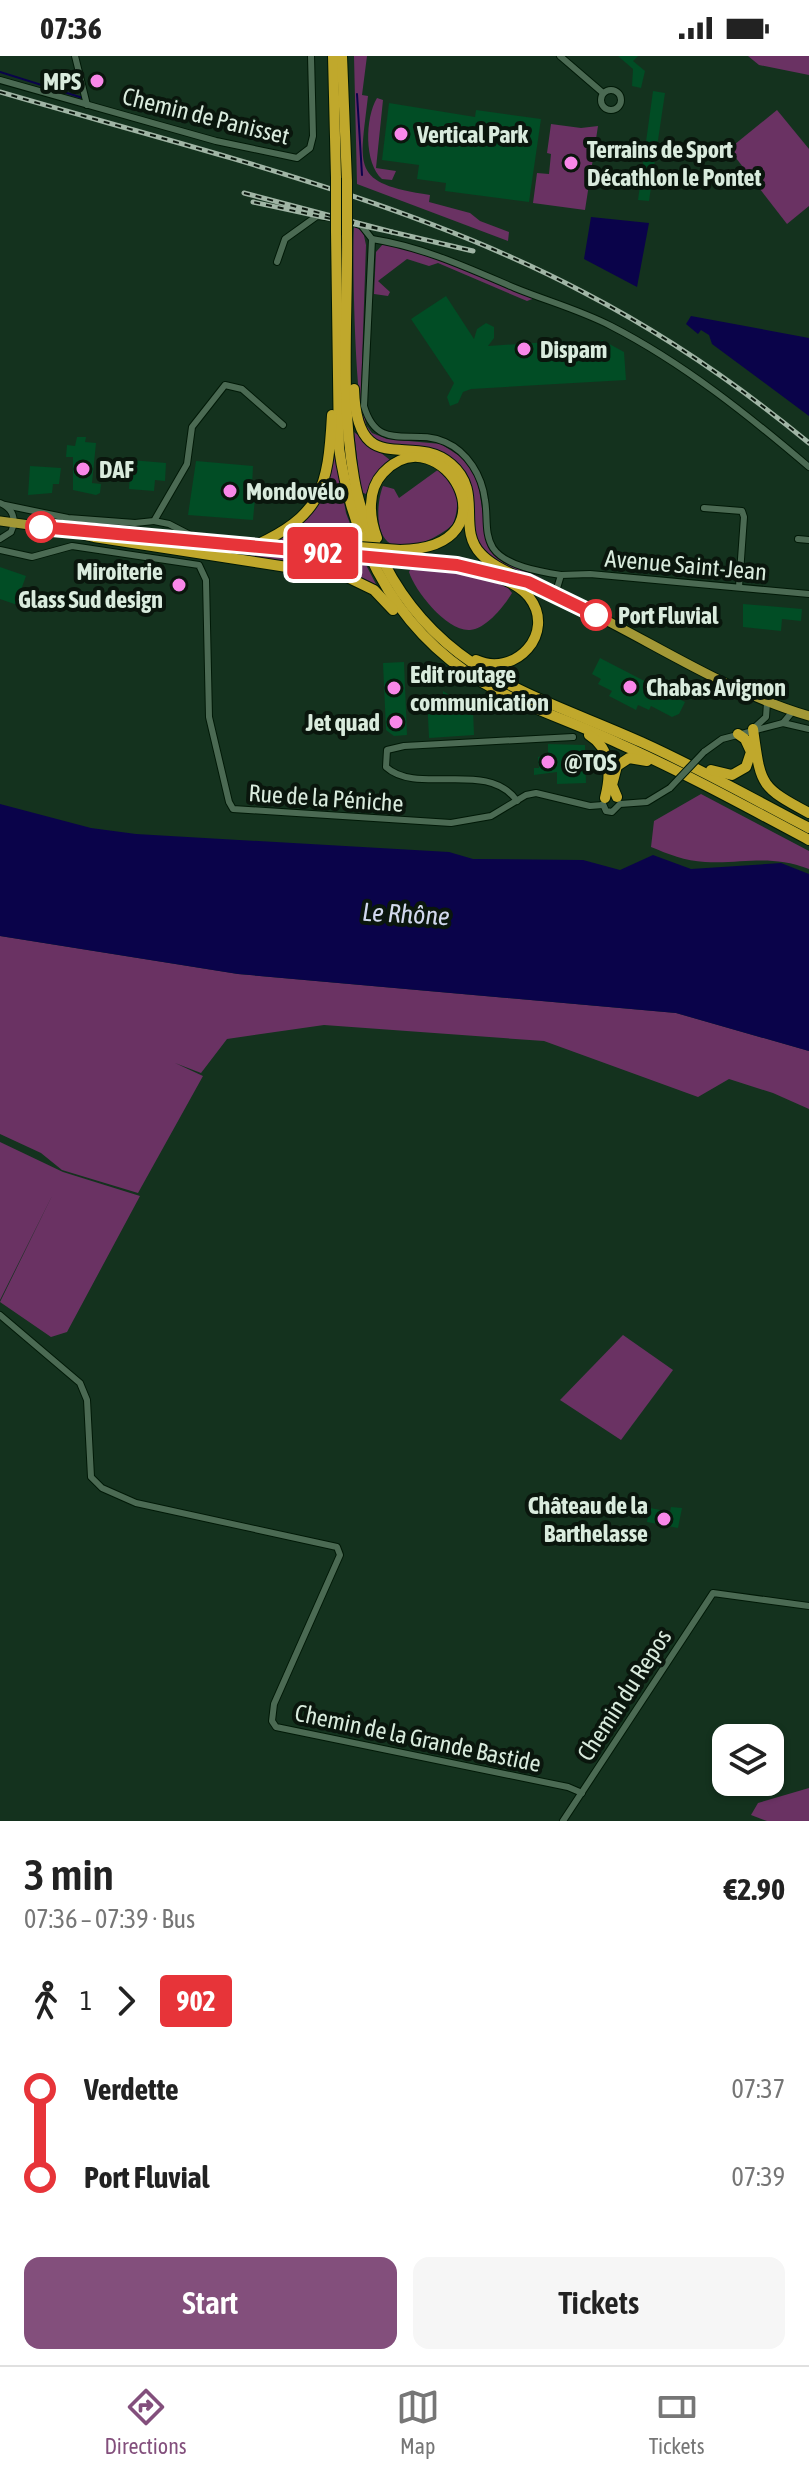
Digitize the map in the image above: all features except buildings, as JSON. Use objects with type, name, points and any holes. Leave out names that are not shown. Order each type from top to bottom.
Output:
[{"type":"highway","points":[[327,56],[342,180]]},
{"type":"highway","points":[[336,133],[340,58]]},
{"type":"highway","points":[[252,547],[300,521],[317,499],[331,444],[341,233],[340,58]]},
{"type":"highway","points":[[341,233],[355,407],[365,435],[381,447],[398,452],[425,452],[452,465],[461,474],[469,492],[470,531],[477,549],[487,560],[528,582]]},
{"type":"highway","points":[[348,328],[348,405],[354,478],[365,524],[397,587],[432,632],[459,655],[531,696],[684,761],[726,775],[742,771],[749,762],[751,752],[745,739],[738,734]]},
{"type":"highway","points":[[337,353],[341,463],[351,510],[362,542],[396,605],[427,642],[453,663],[523,704],[647,756],[809,840]]},
{"type":"highway","points":[[292,550],[309,545],[347,550],[402,555],[443,540],[458,525],[463,501],[457,481],[446,469],[425,459],[402,460],[391,465],[379,477],[372,493],[374,529],[397,587],[426,619],[470,657],[498,665],[513,662],[525,653],[534,639],[537,626],[530,598],[485,570]]},
{"type":"highway","points":[[59,529],[345,576],[374,590],[421,642],[443,661],[453,663]]},
{"type":"highway","points":[[523,704],[529,711],[599,742],[607,756],[611,801]]},
{"type":"highway","points":[[753,729],[765,784],[773,794],[809,813]]},
{"type":"highway","points":[[611,801],[613,772],[621,762],[634,757],[743,804]]},
{"type":"highway","points":[[684,761],[809,828]]},
{"type":"main road","points":[[0,524],[10,529],[38,527],[292,550]]},
{"type":"main road","points":[[402,555],[485,570],[528,582],[767,703],[809,716]]},
{"type":"street","points":[[75,56],[87,105]]},
{"type":"street","name":"Chemin de Panisset","points":[[0,80],[244,149],[297,158],[310,148],[313,136],[311,56]]},
{"type":"street","points":[[560,56],[603,93]]},
{"type":"street","points":[[277,262],[285,239],[317,216],[357,223],[372,239],[447,258],[611,325],[665,356],[768,432],[809,467]]},
{"type":"street","name":"Avenue Saint-Jean","points":[[372,239],[364,406],[369,423],[381,433],[443,441],[463,453],[478,475],[493,547],[507,559],[540,572],[561,575],[809,594]]},
{"type":"street","points":[[154,521],[187,464],[192,427],[225,385],[242,389],[283,425]]},
{"type":"street","points":[[0,550],[12,554],[10,529],[2,504],[31,513],[135,523],[154,521],[169,524],[203,542]]},
{"type":"street","points":[[704,508],[742,511],[739,587]]},
{"type":"street","points":[[10,529],[31,513]]},
{"type":"street","points":[[798,539],[809,540]]},
{"type":"street","name":"Rue de la Péniche","points":[[12,554],[32,557],[72,546],[199,565],[206,580],[209,717],[233,809],[451,823],[491,816],[517,801]]},
{"type":"street","points":[[555,595],[561,575]]},
{"type":"street","points":[[753,729],[766,717],[767,703]]},
{"type":"street","points":[[573,737],[404,746],[387,750],[386,767],[395,775],[456,778],[499,786],[509,791],[517,801],[536,793],[590,806],[611,801],[647,802],[670,788],[704,752],[722,739],[779,724],[793,711]]},
{"type":"street","points":[[766,717],[779,724],[809,729]]},
{"type":"street","name":"Chemin de la Grande Bastide","points":[[0,1315],[80,1383],[87,1400],[91,1477],[102,1488],[136,1503],[337,1547],[340,1555],[274,1704],[272,1721],[276,1727],[568,1787],[582,1793]]},
{"type":"street","name":"Chemin du Repos","points":[[563,1821],[709,1596],[717,1593],[809,1606]]},
{"type":"shaded area","points":[[354,56],[367,56],[362,95],[368,96],[363,156],[366,168],[373,177],[385,185],[430,195],[429,202],[470,213],[480,221],[509,232],[508,241],[357,184]]},
{"type":"shaded area","points":[[748,56],[809,56],[809,75],[759,65]]},
{"type":"shaded area","points":[[377,98],[383,100],[376,168],[396,171],[392,180],[382,179],[376,172],[369,152],[370,117]]},
{"type":"shaded area","points":[[777,110],[809,149],[809,206],[787,224],[729,149]]},
{"type":"shaded area","name":"Terrains de Sport Décathlon le Pontet","points":[[551,124],[581,128],[598,126],[585,210],[533,203],[537,173],[549,174],[551,154],[547,153]]},
{"type":"shaded area","points":[[354,227],[363,231],[366,245],[361,392],[366,425],[372,433],[387,439],[441,444],[467,461],[478,483],[488,546],[503,562],[544,579],[498,562],[481,548],[475,538],[472,495],[467,476],[398,452],[373,438],[366,430],[357,365]]},
{"type":"shaded area","points":[[383,244],[430,255],[535,298],[527,301],[438,263],[429,266],[407,259],[378,281],[390,292],[388,296],[374,294],[376,252]]},
{"type":"shaded area","points":[[354,432],[390,460],[374,476],[366,494],[361,492]]},
{"type":"shaded area","points":[[332,452],[335,452],[346,513],[357,542],[280,540],[313,512]]},
{"type":"shaded area","points":[[439,469],[450,480],[456,494],[453,524],[415,545],[391,544],[379,526],[378,509],[383,486],[394,489],[399,498]]},
{"type":"shaded area","points":[[206,549],[365,563],[378,588],[352,573]]},
{"type":"shaded area","points":[[413,564],[504,583],[512,593],[489,621],[470,630],[461,629],[442,618],[425,599],[409,572]]},
{"type":"shaded area","points":[[701,794],[809,851],[809,869],[769,861],[698,861],[651,847],[654,821]]},
{"type":"shaded area","points":[[0,936],[238,974],[676,1013],[809,1051],[809,1109],[729,1079],[698,1097],[544,1041],[324,1025],[227,1039],[201,1073],[175,1063],[203,1076],[138,1193],[62,1170],[41,1153],[0,1134]]},
{"type":"shaded area","points":[[0,1142],[63,1172],[140,1196],[67,1332],[51,1337],[0,1302],[53,1194],[0,1300]]},
{"type":"shaded area","points":[[623,1335],[673,1370],[621,1440],[560,1400]]},
{"type":"shaded area","points":[[809,1788],[809,1821],[767,1821],[751,1815],[758,1803]]},
{"type":"water","points":[[591,217],[649,223],[637,287],[584,259]]},
{"type":"water","points":[[691,316],[809,338],[809,416],[712,344],[709,335],[701,330],[698,334],[686,324]]},
{"type":"water","name":"Le Rhône","points":[[0,804],[91,828],[136,834],[449,852],[473,859],[583,860],[620,870],[653,855],[691,869],[781,863],[809,874],[809,1051],[676,1013],[238,974],[0,936]]},
{"type":"waterway","points":[[0,72],[83,98]]},
{"type":"waterway","points":[[357,94],[362,175]]},
{"type":"railway","points":[[0,92],[297,178],[445,229],[515,259],[613,308],[671,343],[756,401],[809,443]]},
{"type":"railway","points":[[244,193],[392,232],[253,202]]},
{"type":"railway","points":[[392,232],[473,251]]},
{"type":"bus line","name":"902","points":[[41,527],[457,565],[528,582],[596,615]]},
{"type":"place","name":"MPS","points":[[97,81]]},
{"type":"place","name":"Vertical Park","points":[[401,134]]},
{"type":"place","name":"Terrains de Sport Décathlon le Pontet","points":[[571,163]]},
{"type":"place","name":"Dispam","points":[[524,349]]},
{"type":"place","name":"DAF","points":[[83,469]]},
{"type":"place","name":"Mondovélo","points":[[230,491]]},
{"type":"place","name":"Miroiterie Glass Sud design","points":[[179,585]]},
{"type":"place","name":"Port Fluvial","points":[[596,615]]},
{"type":"place","name":"Chabas Avignon","points":[[630,687]]},
{"type":"place","name":"Edit routage communication","points":[[394,688]]},
{"type":"place","name":"Jet quad","points":[[396,722]]},
{"type":"place","name":"@TOS","points":[[548,762]]},
{"type":"place","name":"Château de la Barthelasse","points":[[664,1519]]}]
